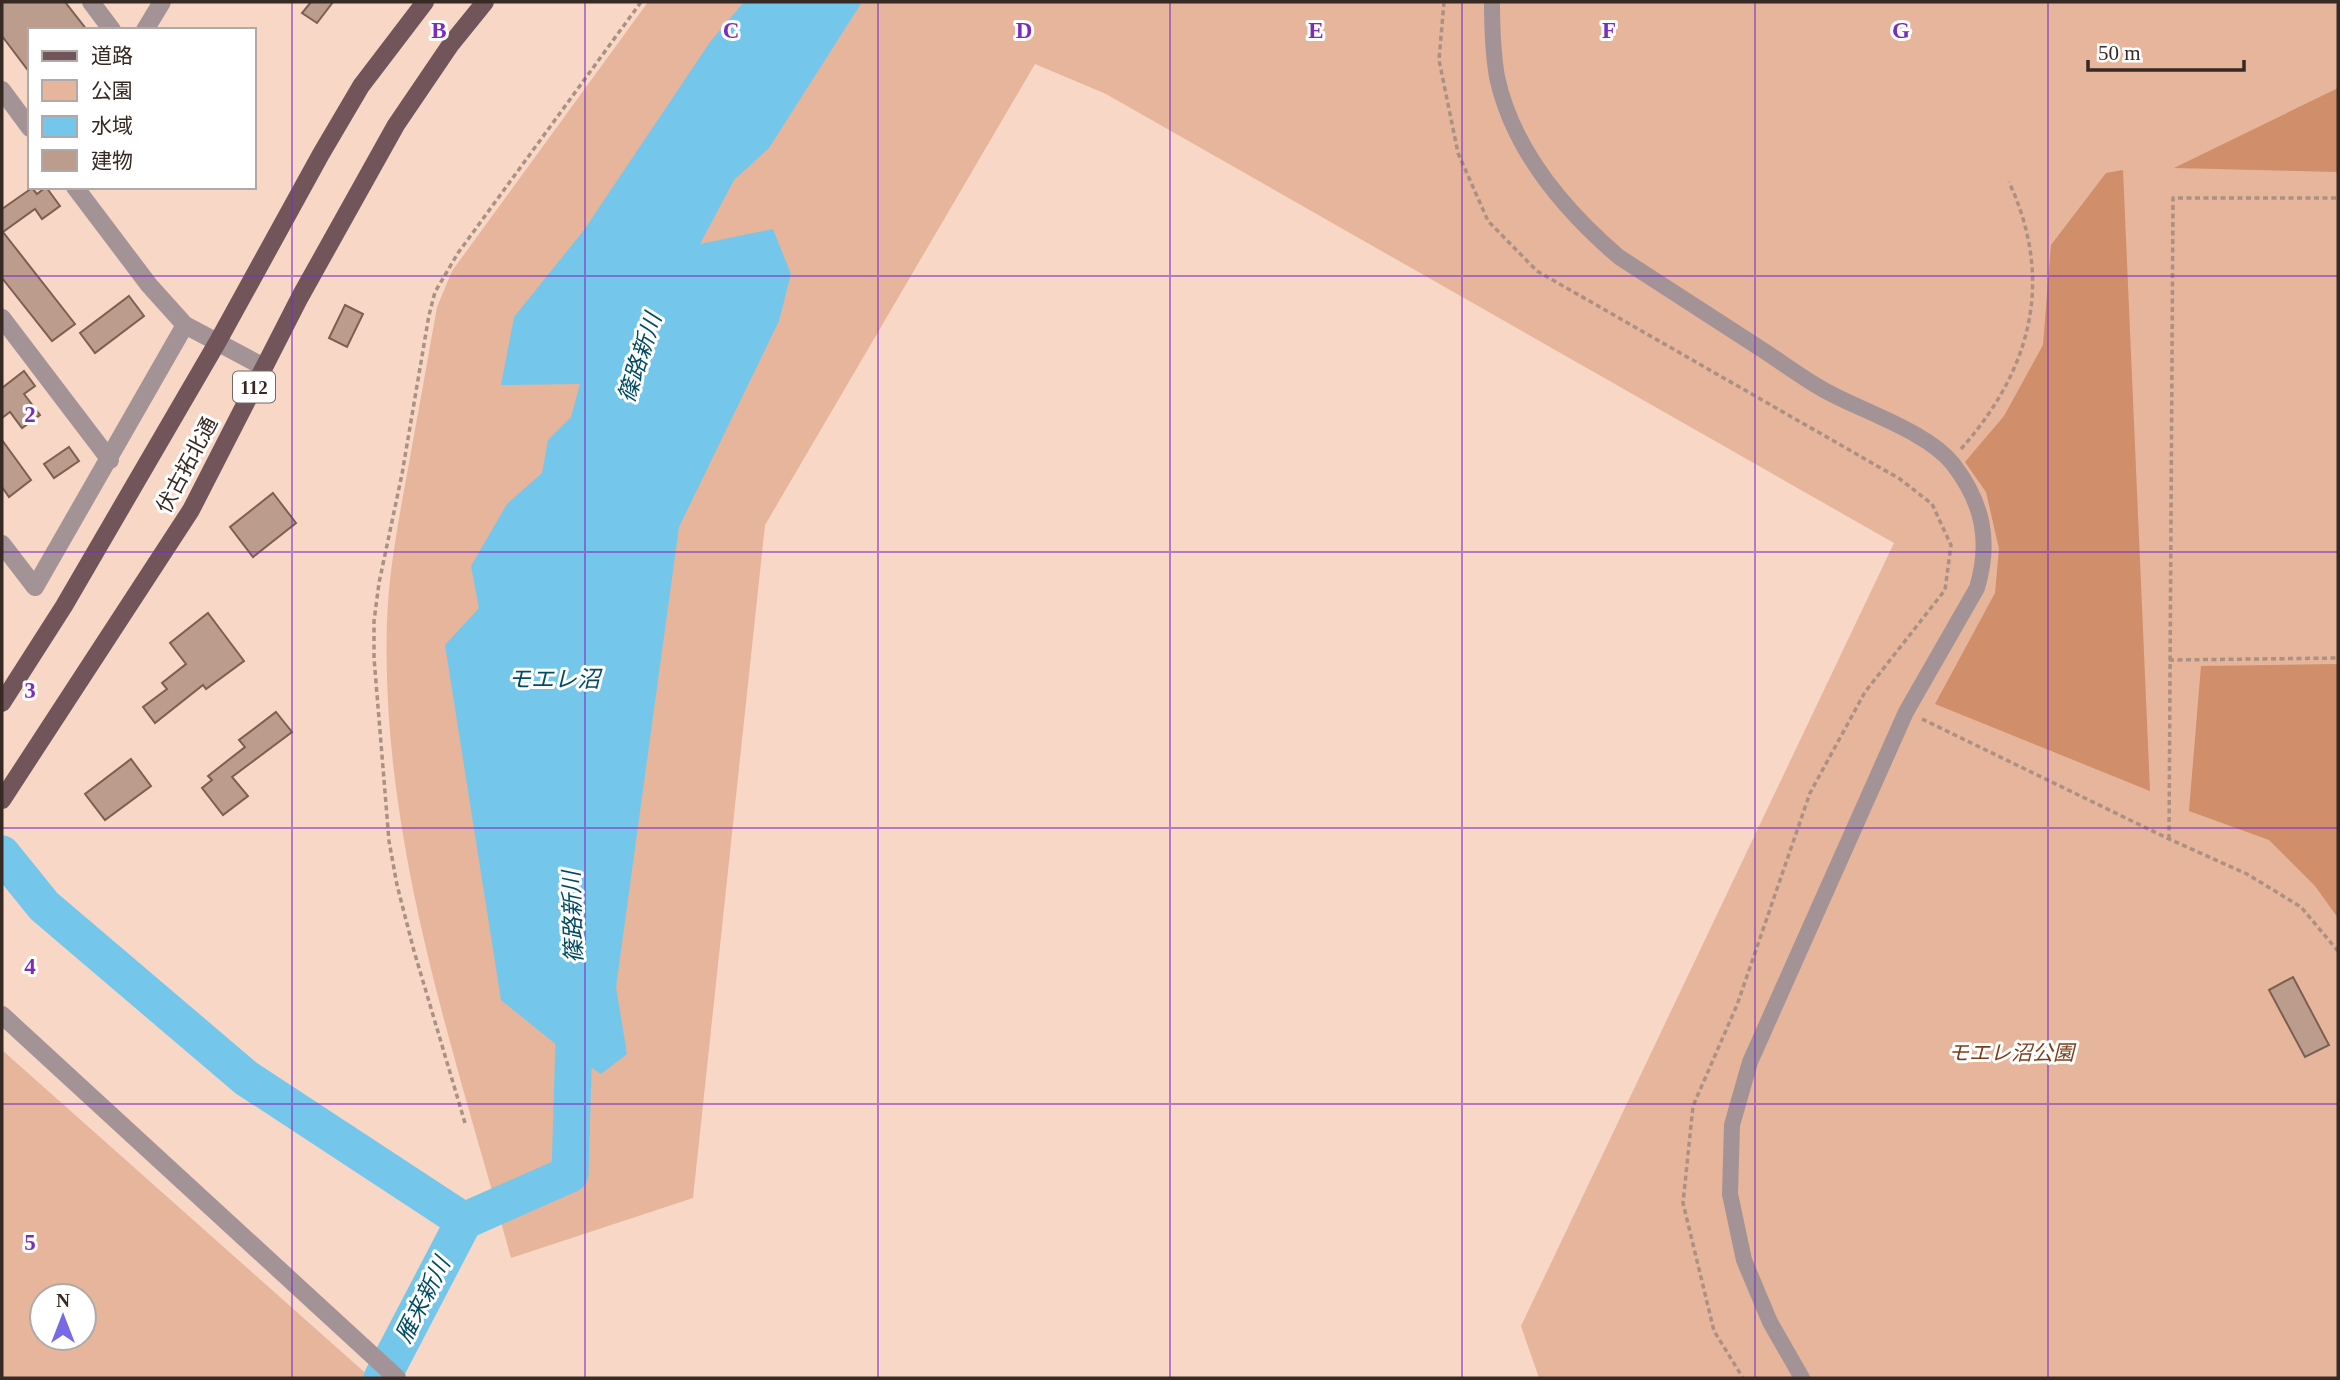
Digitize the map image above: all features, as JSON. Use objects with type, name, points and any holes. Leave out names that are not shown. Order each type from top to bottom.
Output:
[{"type":"main road","name":"伏古拓北通","points":[[2,703],[64,606],[217,343],[321,153],[361,86],[425,2]]},
{"type":"main road","name":"伏古拓北通","points":[[2,800],[191,510],[300,297],[396,125],[451,44],[485,2]]},
{"type":"street","points":[[91,2],[110,28]]},
{"type":"street","points":[[146,28],[162,2]]},
{"type":"street","points":[[1492,2],[1498,78],[1522,144],[1559,199],[1597,239],[1619,257],[1824,390],[1928,443],[1951,462],[1969,487],[1985,539],[1983,566],[1977,588],[1906,712],[1750,1062],[1732,1125],[1730,1194],[1744,1260],[1770,1322],[1802,1378]]},
{"type":"street","points":[[2,90],[28,125]]},
{"type":"street","points":[[77,189],[149,285],[185,325],[264,368]]},
{"type":"street","points":[[2,318],[110,460]]},
{"type":"street","points":[[2,544],[35,587],[185,325]]},
{"type":"street","points":[[2,1015],[397,1378]]},
{"type":"path","points":[[465,1123],[414,951],[389,841],[374,658],[374,621],[379,583],[435,292],[458,253],[641,2]]},
{"type":"path","points":[[1444,2],[1439,60],[1458,153],[1488,221],[1536,271],[1900,479],[1932,504],[1951,545],[1945,590],[1865,692],[1810,793],[1737,1005],[1693,1106],[1683,1203],[1714,1331],[1743,1378]]},
{"type":"path","points":[[1951,462],[1997,404],[2013,374],[2027,333],[2033,284],[2030,243],[2023,211],[2010,182]]},
{"type":"path","points":[[2169,839],[2173,198],[2338,198]]},
{"type":"path","points":[[2169,660],[2338,658]]},
{"type":"path","points":[[1906,712],[2247,874],[2301,907],[2338,951]]},
{"type":"green space","name":"モエレ沼公園","points":[[648,2],[2338,2],[2338,1378],[1539,1378],[1521,1326],[1894,543],[1106,94],[1035,64],[765,525],[693,1198],[511,1258],[445,1023],[408,864],[395,783],[388,702],[387,621],[394,547],[437,307],[452,271]]},
{"type":"green space","points":[[2,1050],[371,1378],[2,1378]]},
{"type":"shaded area","points":[[2338,88],[2338,172],[2174,168]]},
{"type":"shaded area","points":[[2123,170],[2150,791],[1935,704],[1995,593],[1999,549],[1986,492],[1965,462],[2004,416],[2043,345],[2051,245],[2106,173]]},
{"type":"shaded area","points":[[2338,664],[2338,918],[2315,886],[2269,840],[2189,811],[2201,666]]},
{"type":"water","name":"モエレ沼","points":[[744,2],[862,2],[769,148],[734,180],[700,244],[773,229],[791,274],[779,321],[679,527],[616,987],[627,1054],[601,1074],[553,1042],[501,1000],[445,645],[479,608],[471,566],[507,504],[542,473],[548,440],[571,417],[580,384],[501,385],[514,317],[584,230],[710,42]]},
{"type":"building","points":[[2,2],[65,2],[85,28],[28,28],[28,70],[2,36]]},
{"type":"building","points":[[311,2],[333,2],[317,23],[302,13]]},
{"type":"building","points":[[31,189],[37,194],[47,189],[60,206],[42,219],[35,209],[3,232],[75,324],[52,341],[2,278],[2,209]]},
{"type":"building","points":[[129,296],[144,316],[95,353],[80,333]]},
{"type":"building","points":[[345,305],[363,314],[347,347],[329,338]]},
{"type":"building","points":[[24,371],[35,386],[24,394],[40,415],[22,428],[10,412],[2,418],[2,388]]},
{"type":"building","points":[[2,440],[31,480],[9,497],[2,487]]},
{"type":"building","points":[[69,447],[79,461],[54,478],[44,464]]},
{"type":"building","points":[[273,493],[296,523],[253,557],[230,527]]},
{"type":"building","points":[[208,613],[244,661],[206,689],[203,685],[155,723],[143,707],[167,689],[162,683],[186,664],[170,643]]},
{"type":"building","points":[[276,712],[292,732],[232,777],[248,796],[223,815],[202,788],[212,780],[208,776],[245,747],[239,740]]},
{"type":"building","points":[[131,759],[151,786],[105,820],[85,794]]},
{"type":"building","points":[[2293,977],[2329,1045],[2305,1057],[2269,990]]},
{"type":"waterway","name":"篠路新川","points":[[2,854],[44,906],[246,1078],[464,1221]]},
{"type":"waterway","name":"篠路新川","points":[[464,1221],[570,1174],[575,1005]]},
{"type":"waterway","name":"雁来新川","points":[[382,1378],[464,1221]]}]
